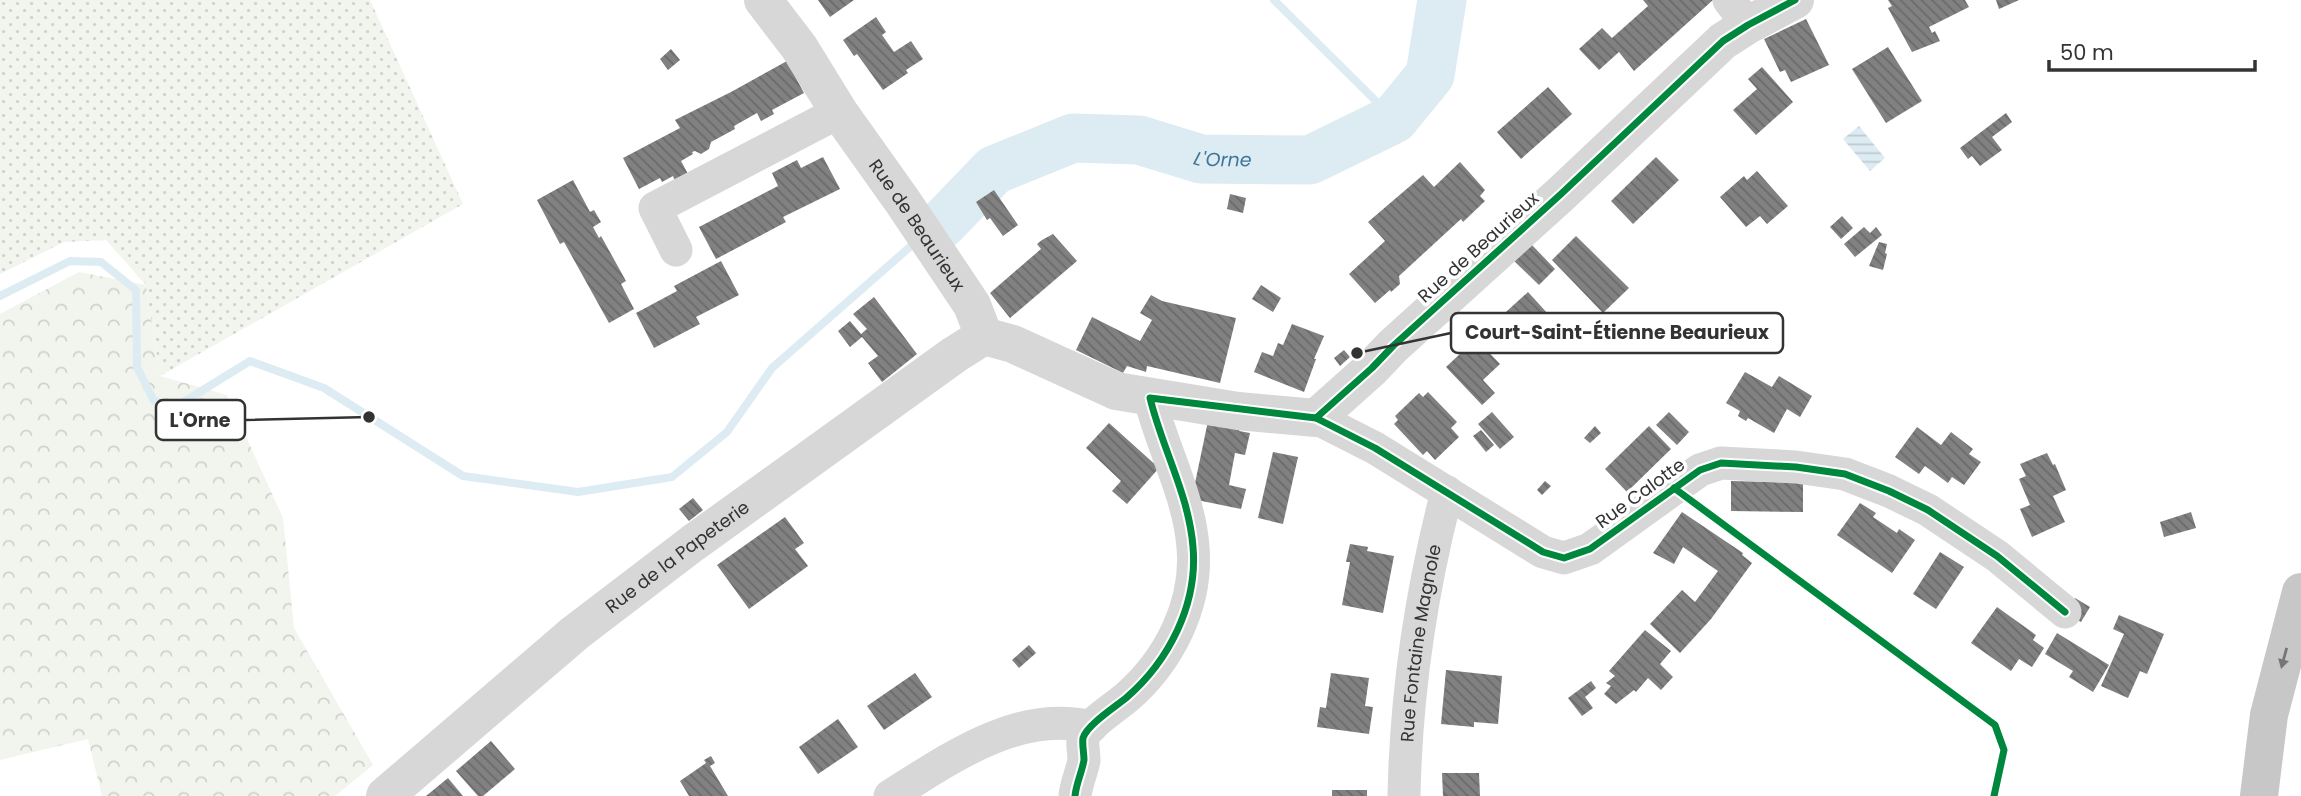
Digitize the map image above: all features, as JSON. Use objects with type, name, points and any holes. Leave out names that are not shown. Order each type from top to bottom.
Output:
[{"type":"highway","points":[[2260,796],[2269,715],[2301,592]]},
{"type":"highway","points":[[2260,796],[2301,695]]},
{"type":"street","name":"Rue de Beaurieux","points":[[763,0],[799,47],[839,112],[972,305],[984,336]]},
{"type":"street","name":"Rue de Beaurieux","points":[[1316,418],[1544,206],[1561,194],[1723,41],[1738,12],[1795,0]]},
{"type":"street","points":[[676,250],[655,208],[839,112]]},
{"type":"street","points":[[984,336],[1013,344],[1116,391],[1150,398],[1316,418]]},
{"type":"street","name":"Rue de la Papeterie","points":[[385,796],[586,625],[694,543],[984,336]]},
{"type":"street","points":[[1075,796],[1084,760],[1083,738],[1091,727],[1135,690],[1166,652],[1186,612],[1192,586],[1194,549],[1189,519],[1150,398]]},
{"type":"street","name":"Rue Calotte","points":[[1316,418],[1375,448],[1543,552],[1564,558],[1590,549],[1700,470],[1721,463],[1796,467],[1845,474],[1928,510],[1997,556],[2065,612]]},
{"type":"street","name":"Rue Fontaine Magnole","points":[[1404,796],[1409,693],[1420,610],[1447,492]]},
{"type":"street","points":[[890,796],[942,764],[1008,732],[1052,723],[1091,727]]},
{"type":"green space","points":[[0,0],[370,0],[463,204],[160,376],[146,285],[106,240],[64,242],[0,274]]},
{"type":"green space","points":[[79,272],[146,285],[160,376],[227,395],[283,518],[294,628],[373,765],[335,796],[102,796],[88,739],[0,760],[0,314]]},
{"type":"shaded area","points":[[1859,126],[1885,158],[1870,171],[1843,139]]},
{"type":"building","points":[[818,0],[854,0],[830,17]]},
{"type":"building","points":[[1643,0],[1713,0],[1634,71],[1619,52],[1599,70],[1579,49],[1602,28],[1612,38],[1648,6]]},
{"type":"building","points":[[1888,0],[1965,0],[1969,7],[1929,27],[1932,33],[1935,31],[1940,41],[1912,52],[1888,8],[1892,6]]},
{"type":"building","points":[[1996,0],[2019,0],[1999,9]]},
{"type":"building","points":[[876,17],[886,32],[882,35],[894,52],[911,41],[923,59],[883,90],[857,54],[854,56],[843,40]]},
{"type":"building","points":[[1806,19],[1829,65],[1791,82],[1785,70],[1780,72],[1764,39]]},
{"type":"building","points":[[1888,47],[1922,101],[1886,123],[1852,69]]},
{"type":"building","points":[[671,49],[680,60],[668,70],[660,59]]},
{"type":"building","points":[[787,61],[804,93],[772,110],[774,114],[761,121],[757,113],[734,126],[735,129],[711,142],[709,149],[701,154],[692,152],[693,154],[681,161],[688,174],[675,181],[673,176],[662,182],[660,178],[639,189],[623,158],[680,128],[675,120]]},
{"type":"building","points":[[1762,67],[1793,102],[1756,135],[1733,110],[1757,89],[1748,79]]},
{"type":"building","points":[[1548,87],[1572,114],[1521,159],[1497,132]]},
{"type":"building","points":[[2006,113],[2012,122],[1992,137],[2002,150],[1980,166],[1972,156],[1968,159],[1960,148]]},
{"type":"building","points":[[823,157],[840,189],[783,217],[786,222],[716,259],[699,227],[778,186],[772,173],[797,160],[801,168]]},
{"type":"building","points":[[1656,157],[1679,180],[1633,224],[1611,201]]},
{"type":"building","points":[[1460,162],[1485,190],[1480,196],[1485,201],[1463,222],[1461,219],[1399,276],[1400,284],[1375,303],[1349,274],[1385,241],[1368,222],[1423,175],[1434,187]]},
{"type":"building","points":[[1757,171],[1788,206],[1767,224],[1760,216],[1746,227],[1720,197],[1744,176],[1747,180]]},
{"type":"building","points":[[573,180],[590,212],[594,210],[601,222],[593,227],[599,238],[601,236],[626,281],[621,284],[634,309],[609,323],[564,242],[560,244],[537,200]]},
{"type":"building","points":[[994,190],[1018,225],[1003,236],[990,218],[987,220],[976,202]]},
{"type":"building","points":[[1230,194],[1246,198],[1243,213],[1227,209]]},
{"type":"building","points":[[1842,216],[1853,228],[1841,239],[1830,227]]},
{"type":"building","points":[[1864,227],[1870,233],[1876,227],[1882,235],[1855,257],[1844,244]]},
{"type":"building","points":[[1053,234],[1077,261],[1010,318],[990,293],[1041,249],[1037,244]]},
{"type":"building","points":[[1576,236],[1629,288],[1603,313],[1552,260]]},
{"type":"building","points":[[1879,242],[1887,244],[1883,270],[1869,266]]},
{"type":"building","points":[[1531,244],[1555,269],[1539,285],[1514,261]]},
{"type":"building","points":[[721,261],[739,295],[696,317],[700,324],[654,348],[636,313],[677,291],[674,286]]},
{"type":"building","points":[[1261,285],[1281,298],[1273,312],[1252,299]]},
{"type":"building","points":[[1528,292],[1549,315],[1537,326],[1547,336],[1534,348],[1525,339],[1518,345],[1496,321]]},
{"type":"building","points":[[1151,295],[1162,301],[1236,318],[1220,383],[1147,366],[1146,372],[1127,366],[1123,373],[1076,350],[1092,317],[1140,341],[1152,320],[1140,313]]},
{"type":"building","points":[[874,297],[917,354],[882,382],[868,363],[878,356],[862,337],[850,347],[838,331],[850,321],[861,334],[867,329],[853,314]]},
{"type":"building","points":[[1292,324],[1324,336],[1304,392],[1254,372],[1262,352],[1273,356],[1278,343],[1283,345]]},
{"type":"building","points":[[1476,339],[1500,364],[1483,380],[1495,393],[1482,405],[1446,367]]},
{"type":"building","points":[[1344,350],[1350,357],[1340,366],[1334,358]]},
{"type":"building","points":[[1745,372],[1772,387],[1779,376],[1812,396],[1800,417],[1787,409],[1774,433],[1748,418],[1746,421],[1738,416],[1740,411],[1726,403]]},
{"type":"building","points":[[1428,392],[1457,422],[1451,428],[1459,437],[1435,460],[1427,451],[1423,455],[1394,424],[1398,420],[1395,416],[1419,393],[1423,397]]},
{"type":"building","points":[[1492,412],[1514,437],[1500,449],[1478,424]]},
{"type":"building","points":[[1669,412],[1689,432],[1677,445],[1656,425]]},
{"type":"building","points":[[1208,421],[1250,433],[1245,455],[1235,453],[1229,485],[1246,489],[1241,509],[1197,500],[1194,488]]},
{"type":"building","points":[[1109,423],[1159,468],[1127,504],[1112,491],[1121,481],[1086,448]]},
{"type":"building","points":[[1595,426],[1601,433],[1590,443],[1584,438]]},
{"type":"building","points":[[1649,426],[1671,449],[1627,492],[1605,469]]},
{"type":"building","points":[[1917,427],[1941,445],[1951,432],[1973,449],[1969,454],[1981,462],[1964,485],[1952,477],[1948,483],[1925,466],[1919,474],[1895,457]]},
{"type":"building","points":[[1481,430],[1494,445],[1486,452],[1473,436]]},
{"type":"building","points":[[1273,452],[1298,457],[1283,524],[1258,518]]},
{"type":"building","points":[[2047,453],[2066,490],[2053,496],[2065,522],[2032,537],[2020,509],[2030,505],[2019,479],[2026,476],[2020,464]]},
{"type":"building","points":[[1545,481],[1551,486],[1542,495],[1537,490]]},
{"type":"building","points":[[1731,481],[1803,483],[1803,512],[1731,511]]},
{"type":"building","points":[[693,498],[703,510],[689,521],[679,509]]},
{"type":"building","points":[[1860,503],[1876,513],[1873,517],[1897,533],[1899,529],[1915,540],[1892,573],[1837,535]]},
{"type":"building","points":[[1682,512],[1743,553],[1752,563],[1711,619],[1680,653],[1650,624],[1682,590],[1695,602],[1718,571],[1683,547],[1674,564],[1653,553]]},
{"type":"building","points":[[2191,512],[2196,528],[2164,537],[2160,522]]},
{"type":"building","points":[[785,517],[804,543],[795,549],[808,566],[749,609],[717,565]]},
{"type":"building","points":[[1350,544],[1368,547],[1367,551],[1394,556],[1383,613],[1342,605],[1350,562],[1346,562]]},
{"type":"building","points":[[1940,552],[1964,567],[1936,609],[1913,594]]},
{"type":"building","points":[[2075,598],[2090,607],[2081,622],[2067,613]]},
{"type":"building","points":[[1997,607],[2036,635],[2033,640],[2044,648],[2032,667],[2019,659],[2011,671],[1971,643]]},
{"type":"building","points":[[2119,615],[2164,634],[2147,674],[2140,671],[2128,698],[2101,686],[2124,634],[2113,629]]},
{"type":"building","points":[[1645,630],[1671,651],[1660,664],[1673,677],[1661,690],[1648,678],[1636,692],[1634,690],[1616,704],[1604,694],[1611,686],[1606,683],[1615,676],[1609,671]]},
{"type":"building","points":[[2057,633],[2109,665],[2093,692],[2069,677],[2073,671],[2045,654]]},
{"type":"building","points":[[1029,645],[1036,653],[1019,668],[1012,660]]},
{"type":"building","points":[[1446,670],[1502,676],[1498,724],[1474,722],[1474,727],[1441,724]]},
{"type":"building","points":[[915,673],[932,697],[884,730],[867,706]]},
{"type":"building","points":[[1331,673],[1369,678],[1365,706],[1373,707],[1369,734],[1317,727],[1320,707],[1326,708]]},
{"type":"building","points":[[1591,681],[1596,688],[1585,697],[1593,708],[1582,716],[1568,698]]},
{"type":"building","points":[[838,719],[858,747],[818,774],[799,747]]},
{"type":"building","points":[[491,741],[515,769],[483,796],[478,796],[456,771]]},
{"type":"building","points":[[711,756],[715,763],[710,766],[728,796],[689,796],[680,781],[706,763],[704,760]]},
{"type":"building","points":[[1442,773],[1479,773],[1480,796],[1443,796]]},
{"type":"building","points":[[448,778],[463,796],[426,796]]},
{"type":"building","points":[[1332,790],[1367,790],[1367,796],[1332,796]]},
{"type":"waterway","points":[[1274,0],[1394,119]]},
{"type":"waterway","name":"L'Orne","points":[[942,224],[994,170],[1073,138],[1139,140],[1201,159],[1310,160],[1394,119],[1430,75],[1442,0]]},
{"type":"waterway","name":"L'Orne","points":[[0,296],[70,261],[101,262],[136,290],[137,367],[154,401],[177,406],[250,361],[324,388],[463,476],[578,492],[672,477],[727,432],[772,368],[911,246]]},
{"type":"cycle path","points":[[1075,796],[1084,760],[1083,738],[1095,722],[1126,698],[1155,667],[1177,630],[1191,589],[1193,547],[1186,509],[1150,398],[1316,418],[1561,194],[1723,41],[1795,0]]},
{"type":"cycle path","points":[[1316,418],[1375,448],[1543,552],[1564,558],[1590,549],[1700,470],[1721,463],[1796,467],[1845,474],[1928,510],[1997,556],[2065,612]]},
{"type":"cycle path","points":[[1674,488],[1995,725],[2004,750],[1994,796]]},
{"type":"place","name":"Court-Saint-Étienne Beaurieux","points":[[1357,353]]},
{"type":"place","name":"L'Orne","points":[[369,417]]}]
